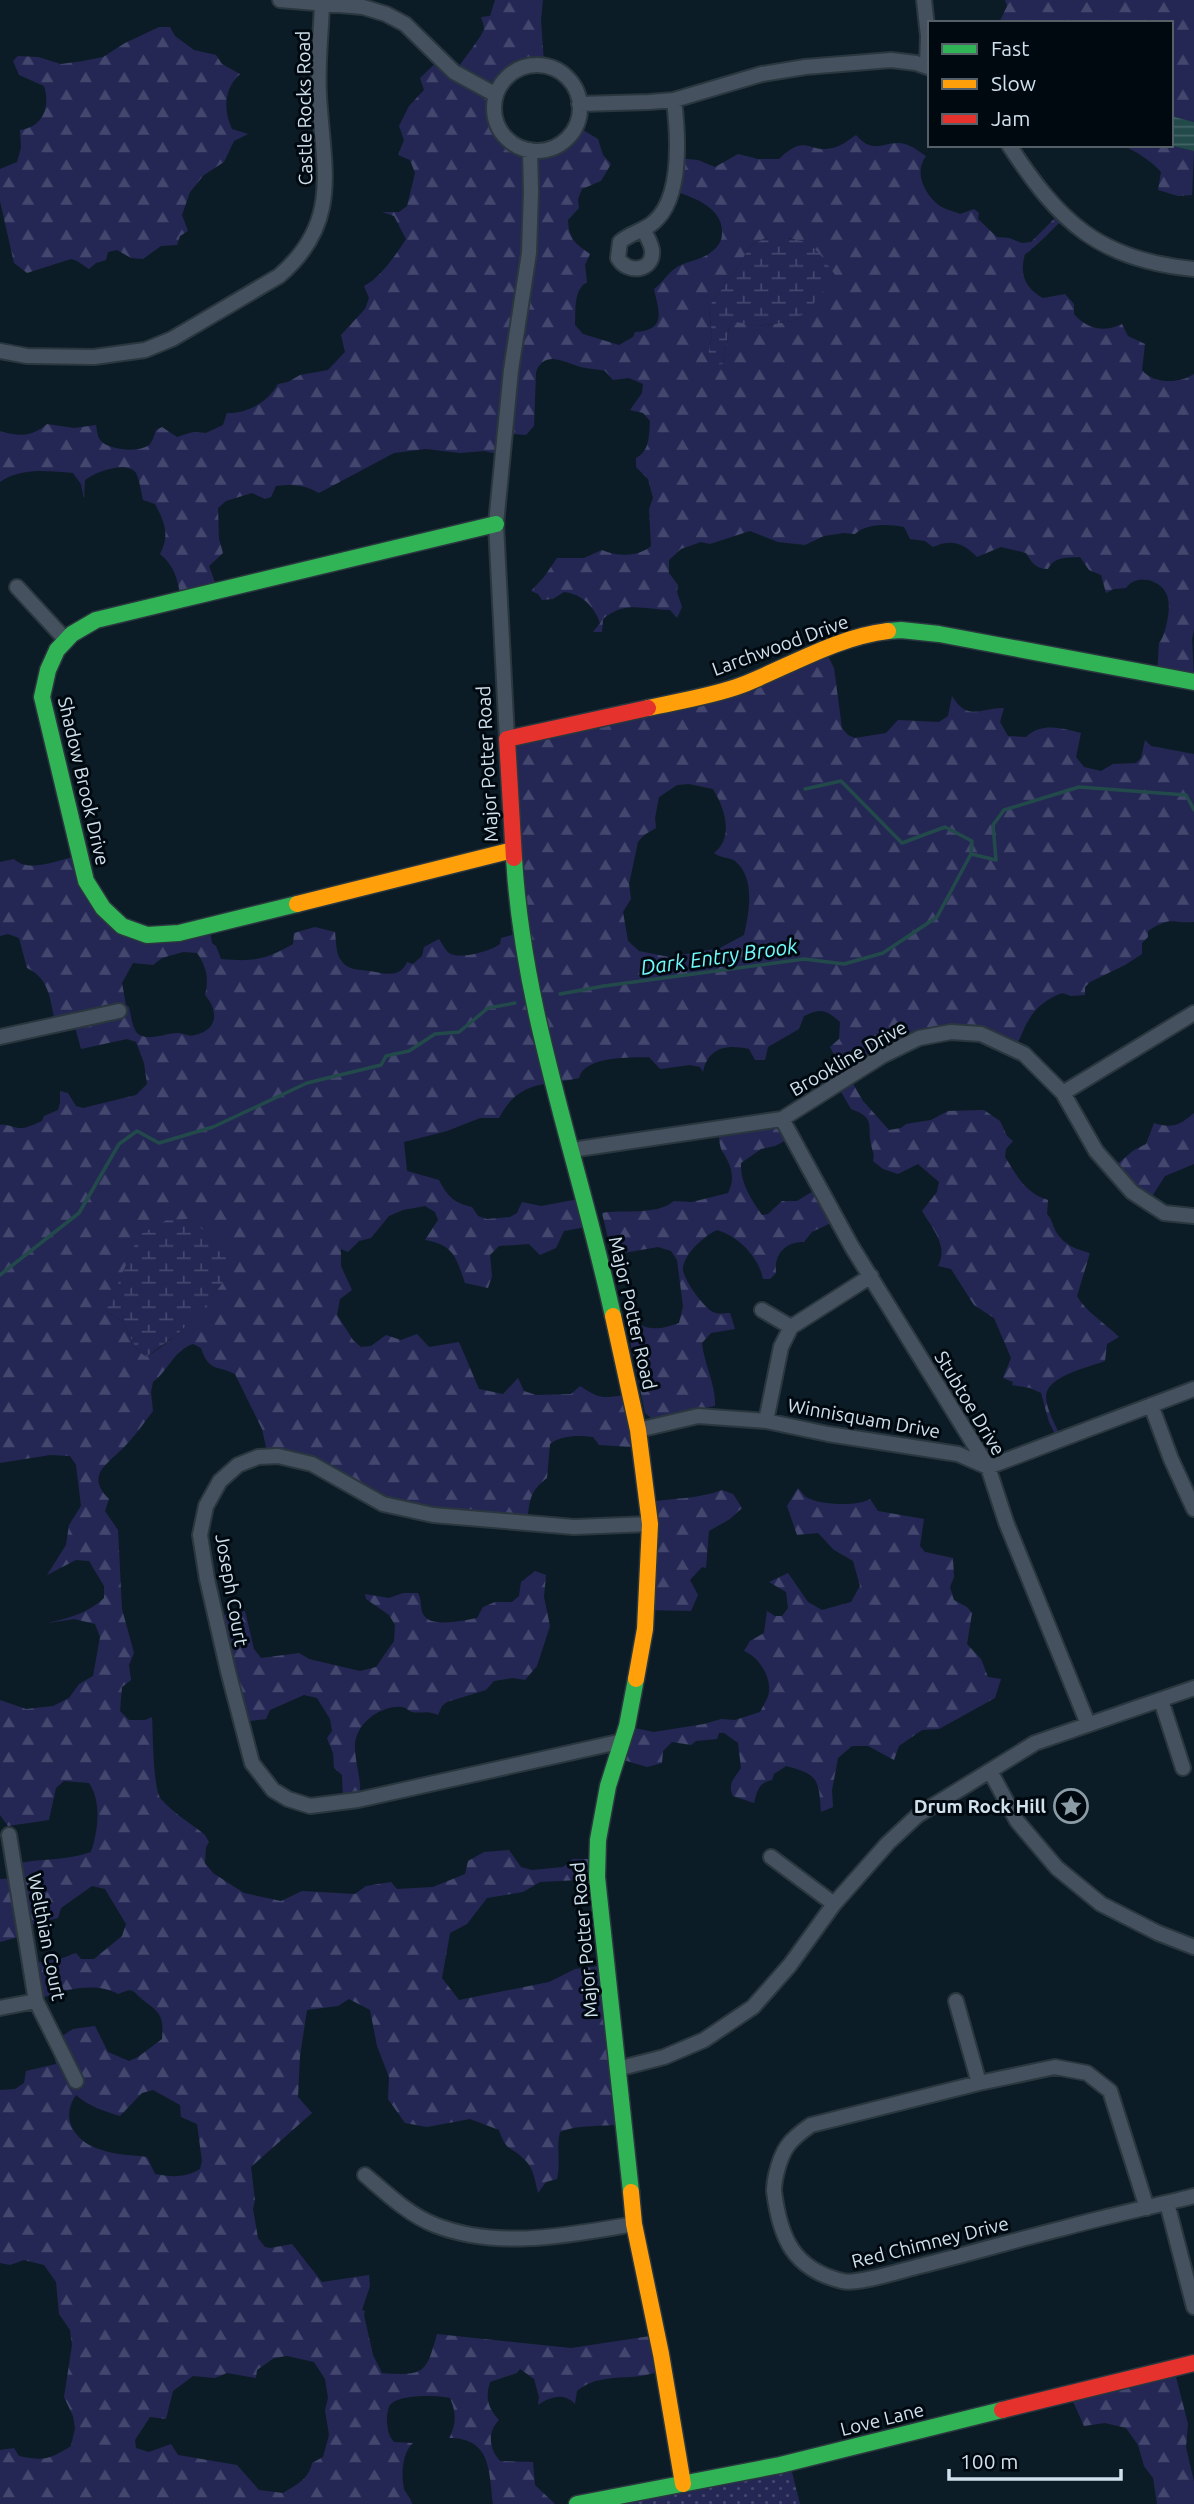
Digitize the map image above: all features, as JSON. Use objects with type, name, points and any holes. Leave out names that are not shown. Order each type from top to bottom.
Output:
[{"type":"street","name":"Castle Rocks Road","points":[[279,0],[363,7],[386,14],[405,24],[454,72],[496,96]]},
{"type":"street","points":[[579,104],[674,100],[785,70],[891,60],[928,67],[924,0]]},
{"type":"street","name":"Castle Rocks Road","points":[[0,351],[27,356],[94,357],[145,350],[188,330],[279,276],[291,265],[312,236],[323,205],[325,152],[318,74],[323,4]]},
{"type":"street","points":[[546,66],[565,76],[572,84],[579,104],[576,125],[570,135],[552,148],[530,150],[518,146],[500,131],[495,119],[496,96],[500,86],[515,71],[525,67],[546,66]]},
{"type":"street","points":[[643,229],[659,216],[672,191],[677,140],[674,100]]},
{"type":"street","points":[[1010,147],[1039,190],[1075,227],[1096,241],[1118,253],[1143,261],[1167,267],[1194,269]]},
{"type":"street","name":"Major Potter Road","points":[[530,150],[529,253],[512,370],[496,524],[513,850],[522,929],[537,1011],[612,1310],[638,1430],[650,1524],[645,1629],[623,1741],[608,1788],[598,1840],[599,1903],[634,2224],[661,2354],[683,2484]]},
{"type":"street","points":[[17,587],[64,638],[96,620],[496,524]]},
{"type":"street","name":"Larchwood Drive","points":[[506,739],[739,686],[839,643],[901,630],[939,634],[1194,682]]},
{"type":"street","name":"Shadow Brook Drive","points":[[64,638],[45,674],[42,697],[44,714],[86,881],[93,895],[116,924],[132,932],[148,936],[179,933],[513,850]]},
{"type":"street","points":[[0,1037],[119,1011]]},
{"type":"street","points":[[1063,1093],[1194,1013]]},
{"type":"street","name":"Brookline Drive","points":[[572,1150],[782,1119],[882,1056],[919,1038],[951,1032],[987,1035],[1024,1054],[1063,1093],[1096,1151],[1132,1192],[1164,1213],[1194,1216]]},
{"type":"street","name":"Stubtoe Drive","points":[[782,1119],[852,1247],[988,1467],[1006,1522],[1088,1724]]},
{"type":"street","points":[[766,1420],[781,1347],[791,1327],[871,1276]]},
{"type":"street","points":[[762,1310],[791,1327]]},
{"type":"street","points":[[988,1467],[1194,1389]]},
{"type":"street","points":[[1152,1405],[1171,1459],[1194,1509]]},
{"type":"street","name":"Winnisquam Drive","points":[[638,1430],[698,1416],[766,1420],[828,1434],[958,1454],[988,1467]]},
{"type":"street","name":"Joseph Court","points":[[623,1741],[358,1800],[310,1806],[288,1799],[273,1790],[252,1763],[207,1579],[200,1535],[206,1506],[220,1481],[239,1465],[258,1457],[278,1456],[312,1464],[383,1504],[433,1515],[574,1527],[650,1524]]},
{"type":"street","points":[[617,2069],[664,2056],[704,2040],[753,2007],[790,1965],[834,1904],[888,1843],[918,1815],[1035,1743],[1194,1688]]},
{"type":"street","points":[[1161,1700],[1183,1768]]},
{"type":"street","points":[[990,1771],[1017,1821],[1057,1868],[1101,1904],[1158,1933],[1194,1947]]},
{"type":"street","name":"Welthian Court","points":[[9,1835],[36,2001],[76,2081]]},
{"type":"street","points":[[771,1857],[834,1904]]},
{"type":"street","points":[[0,2008],[36,2001]]},
{"type":"street","points":[[957,2001],[979,2083]]},
{"type":"street","name":"Red Chimney Drive","points":[[1147,2208],[1110,2091],[1087,2073],[1055,2067],[811,2125],[793,2137],[780,2155],[774,2188],[782,2230],[804,2266],[845,2282],[887,2274],[1167,2203],[1194,2196]]},
{"type":"street","points":[[365,2175],[397,2203],[434,2225],[468,2235],[524,2240],[634,2224]]},
{"type":"street","points":[[1167,2203],[1194,2307]]},
{"type":"street","name":"Love Lane","points":[[577,2504],[621,2500],[683,2484],[798,2461],[1194,2363]]},
{"type":"green space","points":[[495,0],[543,0],[541,20],[544,63],[506,73],[496,82],[493,90],[491,108],[500,135],[511,145],[531,154],[564,141],[578,127],[598,139],[603,155],[611,164],[601,181],[582,189],[578,199],[579,208],[568,220],[574,240],[590,254],[585,265],[587,282],[577,295],[575,325],[583,334],[619,345],[633,337],[635,332],[652,328],[659,312],[654,289],[677,267],[707,255],[719,243],[722,237],[718,216],[696,199],[669,189],[677,158],[698,160],[715,167],[738,154],[758,159],[779,159],[802,145],[827,149],[841,145],[856,135],[869,145],[905,144],[926,156],[921,174],[930,197],[940,206],[960,214],[974,209],[979,213],[978,219],[997,237],[1022,243],[1031,242],[1059,214],[1065,217],[1025,254],[1023,274],[1032,290],[1043,298],[1065,294],[1074,304],[1074,314],[1090,326],[1102,329],[1122,324],[1128,336],[1145,344],[1142,370],[1147,375],[1174,381],[1194,374],[1194,678],[1157,675],[1159,643],[1165,631],[1169,605],[1164,589],[1154,582],[1142,579],[1130,583],[1126,588],[1106,593],[1101,575],[1089,570],[1080,557],[1058,560],[1048,569],[1044,569],[1035,565],[1026,553],[1001,547],[977,557],[956,543],[933,547],[925,541],[910,539],[904,527],[892,525],[872,526],[855,534],[824,536],[805,545],[778,542],[750,531],[710,544],[701,542],[681,549],[669,560],[669,573],[678,585],[677,592],[682,607],[677,618],[670,610],[628,608],[611,613],[603,619],[602,632],[593,632],[600,623],[591,606],[582,598],[564,592],[553,599],[542,600],[538,594],[531,591],[557,558],[584,558],[602,550],[621,555],[634,554],[651,546],[649,509],[653,498],[648,479],[636,467],[636,458],[644,451],[648,442],[650,421],[643,413],[630,410],[642,393],[643,384],[629,378],[613,380],[605,371],[556,359],[545,361],[536,372],[534,426],[526,435],[500,433],[498,454],[426,449],[394,453],[319,493],[303,487],[282,485],[276,486],[271,497],[265,499],[252,493],[226,501],[218,508],[219,539],[223,553],[209,566],[217,588],[181,597],[172,568],[160,554],[165,541],[161,517],[155,504],[143,500],[136,473],[132,469],[119,467],[85,480],[84,498],[81,484],[73,473],[26,472],[0,482],[0,431],[25,435],[47,424],[74,428],[96,425],[99,438],[105,444],[117,448],[138,449],[149,445],[156,430],[162,427],[177,437],[193,432],[206,433],[223,425],[227,413],[249,409],[263,401],[278,384],[300,375],[328,370],[345,352],[341,335],[365,309],[369,298],[364,286],[382,272],[406,239],[394,216],[382,212],[399,212],[407,206],[415,173],[410,160],[398,155],[404,140],[399,126],[409,106],[424,90],[420,78],[439,60],[457,69],[483,32],[481,17],[490,16]],"holes":[[[766,238],[779,241],[791,238],[808,311],[793,321],[758,326],[736,321],[729,327],[723,364],[707,360],[712,335],[709,309],[712,302],[736,271],[750,246]]]},
{"type":"green space","points":[[1005,0],[1194,0],[1194,122],[1173,117],[1173,21],[1000,21],[1007,6]]},
{"type":"green space","points":[[159,27],[170,27],[175,36],[194,50],[216,55],[222,64],[240,74],[228,93],[226,107],[232,129],[248,134],[234,141],[224,162],[204,175],[190,192],[182,215],[188,231],[180,236],[177,245],[161,246],[143,259],[131,258],[117,250],[108,252],[106,260],[89,269],[71,259],[27,273],[14,263],[0,201],[0,169],[17,162],[21,148],[20,130],[39,121],[45,109],[46,94],[44,86],[19,75],[13,61],[18,56],[38,57],[61,64],[103,57]]},
{"type":"green space","points":[[1173,146],[1194,151],[1192,195],[1178,196],[1158,190],[1161,172],[1126,147]]},
{"type":"green space","points":[[766,238],[794,239],[808,244],[818,252],[835,275],[808,311],[793,321],[758,326],[736,322],[729,327],[723,364],[716,365],[707,360],[712,335],[709,309],[750,246]]},
{"type":"green space","points":[[825,650],[834,668],[842,728],[855,738],[886,733],[898,720],[939,722],[948,716],[952,696],[963,709],[969,711],[1004,708],[1000,722],[1008,736],[1026,737],[1045,728],[1081,733],[1076,757],[1084,767],[1101,771],[1113,764],[1136,763],[1141,758],[1145,740],[1151,746],[1194,754],[1194,922],[1167,922],[1156,926],[1148,931],[1148,937],[1142,943],[1142,954],[1090,982],[1085,987],[1085,995],[1071,996],[1062,993],[1044,1003],[1032,1014],[1016,1047],[949,1030],[849,1077],[863,1101],[889,1130],[931,1120],[948,1111],[984,1110],[1000,1121],[1007,1136],[1013,1141],[1006,1149],[1005,1157],[1018,1177],[1033,1193],[1048,1200],[1047,1214],[1062,1239],[1075,1248],[1090,1253],[1077,1296],[1090,1312],[1119,1337],[1107,1344],[1105,1361],[1070,1373],[1048,1389],[1048,1407],[1061,1438],[1057,1438],[1049,1422],[1041,1393],[1012,1385],[1013,1382],[1003,1378],[1011,1358],[994,1318],[974,1305],[951,1269],[938,1266],[942,1251],[940,1244],[922,1211],[937,1192],[939,1182],[918,1164],[898,1174],[883,1169],[873,1161],[869,1123],[859,1112],[851,1109],[837,1085],[846,1077],[830,1047],[839,1039],[840,1022],[831,1014],[819,1011],[804,1016],[799,1029],[768,1047],[765,1060],[755,1060],[749,1049],[733,1047],[714,1053],[705,1064],[703,1072],[700,1067],[690,1065],[660,1069],[649,1057],[610,1059],[590,1065],[579,1078],[543,1084],[524,1091],[515,1097],[499,1118],[480,1118],[447,1131],[404,1142],[407,1171],[439,1180],[452,1198],[472,1207],[478,1216],[487,1219],[510,1217],[517,1213],[522,1202],[541,1206],[579,1199],[586,1227],[564,1231],[556,1248],[540,1255],[529,1244],[499,1246],[490,1255],[492,1276],[488,1288],[465,1283],[459,1266],[448,1249],[425,1240],[438,1220],[435,1212],[425,1206],[389,1216],[371,1238],[359,1241],[348,1252],[341,1249],[341,1266],[352,1290],[340,1299],[337,1315],[353,1340],[361,1347],[371,1346],[386,1335],[401,1340],[417,1334],[429,1347],[459,1342],[479,1389],[503,1394],[518,1378],[524,1391],[536,1395],[571,1394],[580,1386],[600,1396],[623,1395],[632,1447],[599,1445],[593,1437],[582,1436],[554,1441],[550,1444],[547,1478],[531,1497],[527,1522],[389,1505],[317,1464],[268,1456],[262,1429],[235,1374],[214,1367],[207,1361],[201,1348],[193,1344],[176,1356],[153,1382],[153,1411],[130,1441],[104,1466],[98,1478],[102,1491],[109,1499],[105,1511],[118,1530],[122,1609],[134,1653],[129,1665],[131,1680],[122,1687],[120,1711],[129,1720],[152,1717],[158,1794],[177,1814],[205,1835],[209,1842],[205,1863],[213,1873],[244,1893],[281,1901],[302,1891],[355,1894],[366,1886],[391,1882],[397,1889],[433,1887],[465,1874],[468,1861],[484,1852],[509,1850],[521,1867],[532,1870],[563,1867],[573,1859],[597,1859],[598,1879],[540,1882],[523,1892],[487,1898],[467,1924],[450,1933],[442,1978],[459,2000],[549,1982],[575,1969],[606,1965],[622,2124],[582,2127],[560,2132],[557,2179],[546,2182],[538,2193],[530,2167],[507,2145],[499,2130],[470,2119],[427,2127],[405,2123],[388,2099],[389,2077],[377,2046],[370,2010],[349,1999],[338,2006],[307,2010],[300,2056],[298,2097],[312,2113],[251,2167],[255,2200],[253,2209],[258,2238],[265,2247],[270,2248],[292,2244],[322,2282],[369,2275],[370,2286],[362,2310],[365,2311],[373,2355],[382,2373],[407,2374],[421,2370],[430,2357],[437,2334],[571,2348],[657,2335],[664,2371],[589,2383],[577,2391],[575,2404],[566,2398],[557,2397],[538,2405],[539,2397],[534,2379],[520,2369],[517,2373],[490,2382],[489,2402],[499,2420],[491,2435],[494,2451],[500,2461],[533,2462],[535,2485],[555,2504],[493,2504],[488,2468],[480,2450],[463,2439],[449,2438],[455,2418],[450,2398],[427,2396],[394,2401],[387,2414],[388,2430],[394,2442],[413,2443],[407,2452],[403,2470],[404,2489],[412,2504],[0,2504],[0,2450],[14,2448],[19,2456],[35,2459],[51,2457],[71,2446],[75,2428],[73,2416],[64,2397],[72,2345],[70,2330],[59,2314],[56,2282],[44,2265],[24,2260],[10,2265],[0,2263],[0,2090],[15,2089],[24,2083],[26,2071],[56,2064],[51,2043],[73,2029],[95,2026],[108,2052],[129,2061],[162,2039],[162,2031],[157,2012],[132,1991],[118,1994],[99,1988],[78,1988],[37,2000],[31,1963],[60,1959],[76,1953],[81,1959],[94,1959],[122,1936],[126,1924],[105,1889],[92,1886],[61,1908],[58,1918],[27,1926],[26,1935],[0,1942],[0,1879],[15,1878],[15,1864],[73,1857],[91,1852],[98,1817],[96,1799],[89,1783],[64,1781],[56,1788],[49,1820],[8,1826],[0,1815],[0,1700],[26,1709],[53,1706],[69,1698],[79,1684],[93,1676],[100,1637],[95,1624],[74,1619],[48,1623],[92,1608],[104,1598],[104,1586],[89,1561],[76,1560],[47,1575],[66,1545],[69,1525],[81,1506],[76,1465],[70,1456],[50,1455],[0,1463],[0,1125],[21,1128],[42,1121],[44,1116],[58,1110],[60,1091],[68,1093],[76,1106],[83,1108],[136,1095],[147,1084],[144,1063],[136,1042],[127,1039],[81,1049],[73,1020],[55,1022],[45,984],[27,968],[19,938],[8,934],[0,936],[0,862],[14,859],[34,866],[73,857],[88,896],[134,929],[208,922],[212,943],[221,959],[250,960],[266,957],[293,944],[294,933],[315,927],[335,932],[337,950],[346,966],[386,974],[396,973],[407,962],[413,964],[422,956],[424,947],[439,939],[449,953],[460,956],[490,949],[500,944],[501,938],[523,932],[507,743],[611,716]],"holes":[[[689,784],[713,789],[726,822],[724,839],[714,853],[735,861],[742,868],[748,886],[749,906],[744,935],[720,948],[669,957],[639,951],[628,941],[623,912],[631,899],[629,884],[638,842],[656,828],[659,797],[677,785]],[[183,952],[197,953],[200,958],[206,973],[205,995],[214,1013],[212,1024],[203,1033],[193,1036],[174,1033],[146,1037],[135,1030],[122,983],[133,963],[153,965],[162,958]],[[187,1219],[209,1235],[226,1278],[190,1322],[146,1357],[136,1348],[122,1321],[106,1311],[140,1235]],[[153,2090],[180,2105],[181,2117],[197,2124],[202,2161],[200,2169],[178,2176],[155,2174],[147,2157],[107,2152],[85,2142],[73,2129],[69,2113],[76,2095],[92,2106],[120,2116],[142,2093]],[[287,2356],[314,2362],[325,2379],[328,2398],[325,2410],[329,2435],[323,2457],[312,2463],[305,2477],[293,2487],[283,2493],[259,2490],[237,2465],[178,2455],[171,2444],[149,2452],[136,2448],[135,2440],[150,2417],[166,2419],[173,2391],[193,2376],[215,2378],[227,2373],[256,2378],[257,2370],[274,2358]]]},
{"type":"green space","points":[[1194,1113],[1194,1164],[1165,1176],[1149,1201],[1114,1167],[1134,1150],[1146,1144],[1154,1123],[1176,1125]]},
{"type":"green space","points":[[781,1118],[790,1138],[775,1146],[761,1149],[741,1163],[742,1177],[750,1197],[762,1215],[768,1214],[782,1201],[797,1201],[820,1187],[837,1220],[812,1232],[804,1242],[791,1244],[782,1250],[777,1260],[776,1273],[770,1279],[763,1279],[752,1255],[740,1242],[725,1233],[717,1230],[696,1245],[685,1261],[683,1272],[704,1305],[713,1312],[730,1313],[735,1329],[711,1333],[702,1343],[714,1390],[715,1406],[651,1418],[645,1413],[627,1326],[637,1323],[648,1328],[658,1328],[679,1323],[683,1306],[677,1260],[671,1251],[658,1247],[612,1255],[602,1213],[659,1209],[674,1201],[692,1202],[728,1193],[732,1182],[731,1171],[721,1149],[718,1128]]},
{"type":"green space","points":[[187,1219],[232,1249],[226,1278],[200,1313],[146,1357],[136,1348],[122,1321],[106,1311],[139,1235],[167,1220]]},
{"type":"green space","points":[[798,1488],[806,1497],[819,1502],[847,1504],[870,1499],[878,1511],[924,1519],[920,1546],[925,1552],[953,1558],[954,1577],[950,1587],[954,1600],[972,1613],[967,1644],[981,1659],[988,1677],[1001,1679],[995,1698],[939,1729],[922,1730],[899,1746],[894,1760],[868,1746],[852,1746],[838,1758],[832,1790],[833,1807],[821,1812],[815,1780],[805,1772],[786,1766],[774,1774],[772,1780],[761,1785],[754,1803],[733,1796],[731,1784],[741,1768],[738,1743],[724,1733],[719,1733],[717,1739],[696,1741],[691,1745],[672,1742],[663,1751],[662,1763],[647,1767],[620,1759],[629,1727],[654,1732],[721,1719],[735,1720],[760,1712],[768,1695],[768,1680],[759,1662],[744,1651],[750,1641],[764,1633],[767,1611],[775,1616],[782,1616],[788,1608],[786,1592],[769,1582],[788,1573],[808,1602],[822,1610],[851,1602],[860,1586],[853,1561],[834,1550],[818,1533],[797,1535],[787,1506]]},
{"type":"green space","points":[[722,1490],[733,1494],[742,1508],[730,1519],[709,1531],[706,1568],[702,1567],[690,1580],[698,1595],[691,1611],[648,1610],[649,1502],[695,1497]]},
{"type":"green space","points":[[535,1571],[546,1575],[544,1597],[550,1626],[537,1666],[525,1680],[513,1678],[494,1681],[486,1690],[447,1702],[438,1715],[394,1707],[370,1718],[358,1732],[356,1740],[360,1797],[343,1799],[342,1775],[334,1768],[333,1753],[327,1738],[332,1731],[330,1719],[317,1698],[304,1695],[270,1710],[266,1719],[243,1722],[218,1616],[245,1611],[254,1649],[261,1658],[299,1653],[309,1659],[360,1671],[376,1667],[394,1641],[395,1625],[389,1615],[366,1599],[365,1594],[389,1598],[403,1593],[418,1593],[422,1612],[427,1619],[456,1622],[477,1618],[483,1607],[495,1602],[512,1602],[519,1596],[521,1582]]},
{"type":"green space","points":[[1174,2369],[1188,2424],[1186,2447],[1194,2482],[1194,2504],[1157,2504],[1153,2478],[1144,2466],[1138,2445],[1126,2428],[1105,2423],[1084,2426],[1070,2395]]},
{"type":"green space","points":[[790,2464],[800,2504],[623,2504]]},
{"type":"shaded area","points":[[1173,117],[1194,122],[1194,151],[1173,146]]},
{"type":"waterway","points":[[805,789],[841,781],[902,843],[945,827],[972,841],[971,854]]},
{"type":"waterway","name":"Dark Entry Brook","points":[[560,994],[804,959],[844,964],[883,953],[937,917],[971,854],[996,860],[993,825],[1004,810],[1079,787],[1186,795],[1194,810]]},
{"type":"waterway","name":"Dark Entry Brook","points":[[0,1275],[79,1213],[119,1144],[137,1131],[159,1143],[213,1127],[307,1083],[381,1065],[386,1056],[409,1051],[435,1034],[459,1032],[488,1008],[515,1003]]},
{"type":"traffic: fast","points":[[297,904],[179,933],[147,935],[122,926],[103,908],[86,881],[42,697],[48,670],[57,650],[72,634],[96,620],[496,524]]},
{"type":"traffic: fast","points":[[888,631],[939,634],[1194,682]]},
{"type":"traffic: fast","points":[[514,858],[519,916],[541,1031],[613,1316]]},
{"type":"traffic: fast","points":[[631,2192],[597,1877],[598,1840],[608,1786],[627,1726],[636,1679]]},
{"type":"traffic: fast","points":[[577,2504],[780,2465],[1002,2410]]},
{"type":"traffic: slow","points":[[648,708],[731,689],[850,639],[888,631]]},
{"type":"traffic: slow","points":[[297,904],[513,850]]},
{"type":"traffic: slow","points":[[613,1316],[638,1430],[650,1524],[645,1629],[636,1679]]},
{"type":"traffic: slow","points":[[631,2192],[634,2224],[661,2354],[683,2484]]},
{"type":"traffic: jam","points":[[514,858],[507,739],[648,708]]},
{"type":"traffic: jam","points":[[1002,2410],[1194,2363]]},
{"type":"place","name":"Drum Rock Hill","points":[[1071,1806]]}]
